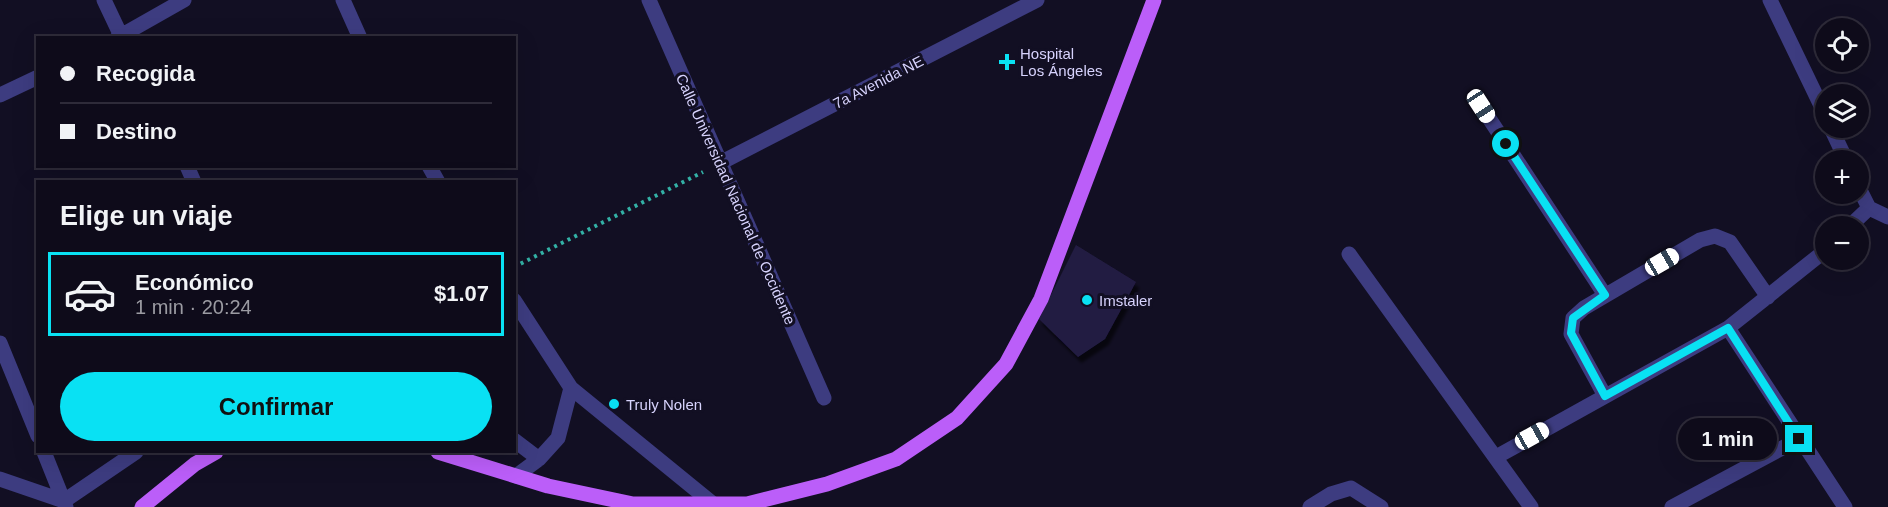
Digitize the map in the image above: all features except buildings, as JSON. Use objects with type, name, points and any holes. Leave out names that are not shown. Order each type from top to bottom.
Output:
[{"type":"main road","points":[[441,453],[516,476],[633,504],[714,506],[747,504],[827,484],[896,459],[957,418],[1006,364],[1041,299],[1154,0]]},
{"type":"main road","points":[[142,507],[195,464],[214,453]]},
{"type":"street","points":[[104,0],[120,36]]},
{"type":"street","points":[[122,36],[184,0]]},
{"type":"street","points":[[343,0],[359,36]]},
{"type":"street","name":"Calle Universidad Nacional de Occidente","points":[[649,0],[824,398]]},
{"type":"street","name":"7a Avenida NE","points":[[720,163],[1037,0]]},
{"type":"street","points":[[1770,0],[1815,93]]},
{"type":"street","points":[[0,95],[36,78]]},
{"type":"street","points":[[1481,106],[1605,295]]},
{"type":"street","points":[[1867,204],[1869,208],[1888,217]]},
{"type":"street","points":[[1861,216],[1869,208]]},
{"type":"street","points":[[1605,396],[1571,333],[1573,318],[1605,295],[1700,240],[1715,237],[1730,242],[1768,297]]},
{"type":"street","points":[[1349,254],[1531,507]]},
{"type":"street","points":[[1496,457],[1728,328],[1815,259]]},
{"type":"street","points":[[516,303],[571,388],[714,506]]},
{"type":"street","points":[[1728,328],[1845,507]]},
{"type":"street","points":[[0,343],[36,431]]},
{"type":"street","points":[[516,476],[539,459],[558,438],[571,388]]},
{"type":"street","points":[[1672,507],[1799,439]]},
{"type":"street","points":[[516,442],[539,459]]},
{"type":"street","points":[[44,453],[65,504]]},
{"type":"street","points":[[65,504],[135,453]]},
{"type":"street","points":[[0,479],[65,504]]},
{"type":"street","points":[[1311,507],[1331,494],[1352,488],[1381,507]]},
{"type":"path","points":[[516,266],[720,163]]},
{"type":"place","name":"Hospital Los Ángeles","points":[[1007,62]]},
{"type":"place","name":"Imstaler","points":[[1087,300]]},
{"type":"place","name":"Truly Nolen","points":[[614,404]]},
{"type":"route","points":[[1506,144],[1605,295],[1573,318],[1571,333],[1605,396],[1728,328],[1799,439]]}]
